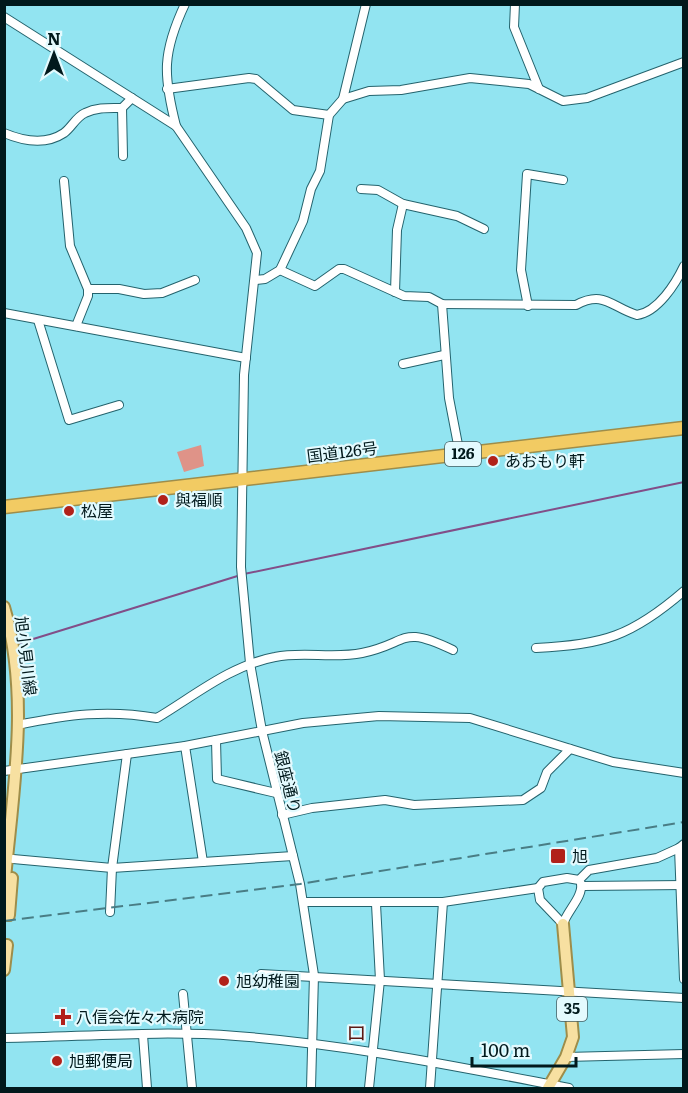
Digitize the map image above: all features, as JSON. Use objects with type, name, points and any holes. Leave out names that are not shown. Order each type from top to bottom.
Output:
[{"type":"highway","name":"国道126号","points":[[4,507],[684,428]]},
{"type":"main road","name":"旭小見川線","points":[[4,607],[12,646],[17,725],[9,770],[12,793],[8,805],[4,889]]},
{"type":"main road","points":[[4,915],[9,915],[17,805],[12,793]]},
{"type":"main road","name":"35","points":[[549,1087],[566,1057],[573,1037],[571,992],[563,924]]},
{"type":"main road","points":[[4,945],[7,945],[4,970]]},
{"type":"street","points":[[176,126],[167,89],[166,54],[185,4]]},
{"type":"street","points":[[256,280],[265,279],[280,270],[303,221],[320,171],[329,115],[343,99],[366,4]]},
{"type":"street","points":[[515,4],[514,27],[539,89]]},
{"type":"street","points":[[4,17],[176,126]]},
{"type":"street","points":[[343,99],[369,91],[401,90],[470,78],[525,83],[563,101],[587,98],[684,62]]},
{"type":"street","points":[[167,89],[256,79],[293,110],[329,115]]},
{"type":"street","points":[[4,133],[22,140],[52,139],[66,132],[82,114],[96,108],[122,108],[132,98]]},
{"type":"street","points":[[122,108],[123,156]]},
{"type":"street","name":"銀座通り","points":[[176,126],[249,234],[257,253],[256,280],[246,358],[241,571],[250,663],[262,731],[303,902],[314,975],[311,1089]]},
{"type":"street","points":[[528,306],[521,270],[527,174],[563,180]]},
{"type":"street","points":[[64,181],[70,246],[83,272],[88,289],[88,296],[76,326]]},
{"type":"street","points":[[361,189],[386,193],[403,204],[457,216],[484,229]]},
{"type":"street","points":[[395,292],[397,230],[403,204]]},
{"type":"street","points":[[280,270],[315,286],[339,269],[344,269],[395,292],[429,297],[442,304],[528,306],[576,304],[589,298],[602,298],[625,311],[644,314],[665,295],[684,266]]},
{"type":"street","points":[[88,289],[119,289],[144,294],[162,293],[195,280]]},
{"type":"street","points":[[442,304],[444,355],[460,455]]},
{"type":"street","points":[[4,313],[246,358]]},
{"type":"street","points":[[39,320],[69,420],[119,405]]},
{"type":"street","points":[[403,364],[444,355]]},
{"type":"street","points":[[536,648],[573,646],[624,634],[659,613],[684,591]]},
{"type":"street","points":[[17,725],[79,713],[123,712],[157,718],[250,663],[276,656],[363,653],[404,636],[417,635],[453,650]]},
{"type":"street","points":[[9,770],[185,746],[303,723],[379,716],[470,718],[613,762],[684,773]]},
{"type":"street","points":[[216,740],[217,779],[276,793]]},
{"type":"street","points":[[185,746],[203,862]]},
{"type":"street","points":[[282,815],[312,808],[386,800],[414,805],[523,800],[541,788],[547,772],[570,749]]},
{"type":"street","points":[[110,908],[112,868],[127,753]]},
{"type":"street","points":[[538,888],[540,900],[563,924],[589,870],[657,858],[681,846],[684,979]]},
{"type":"street","points":[[13,859],[112,868],[293,856]]},
{"type":"street","points":[[303,902],[376,904],[443,902],[538,888],[543,882],[575,878],[581,883],[682,885]]},
{"type":"street","points":[[430,1089],[443,902]]},
{"type":"street","points":[[369,1089],[380,980],[376,904]]},
{"type":"street","points":[[261,974],[314,975],[684,998]]},
{"type":"street","points":[[183,994],[192,1089]]},
{"type":"street","points":[[4,1038],[187,1034],[313,1043],[569,1089]]},
{"type":"street","points":[[143,1035],[147,1089]]},
{"type":"street","points":[[566,1057],[684,1054]]},
{"type":"shaded area","points":[[201,445],[204,466],[184,472],[177,452]]},
{"type":"waterway","points":[[17,644],[244,574],[684,482]]},
{"type":"railway","points":[[4,921],[300,884],[684,822]]},
{"type":"place","name":"あおもり軒","points":[[493,461]]},
{"type":"place","name":"與福順","points":[[163,500]]},
{"type":"place","name":"松屋","points":[[69,511]]},
{"type":"place","name":"旭","points":[[558,856]]},
{"type":"place","name":"旭幼稚園","points":[[224,981]]},
{"type":"place","name":"八信会佐々木病院","points":[[63,1017]]},
{"type":"place","name":"旭郵便局","points":[[57,1061]]},
{"type":"district","name":"ロ","points":[[356,1033]]}]
